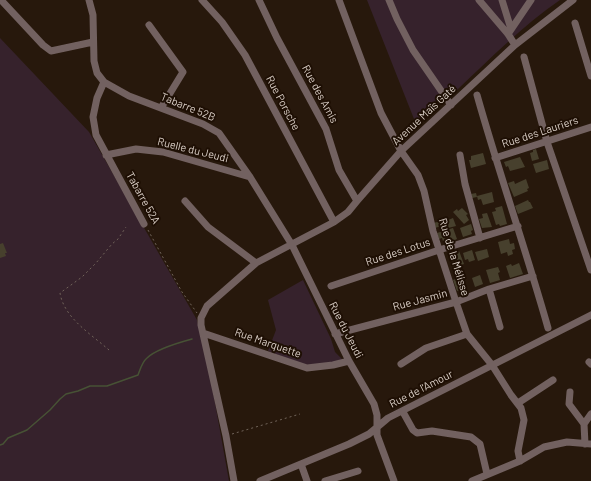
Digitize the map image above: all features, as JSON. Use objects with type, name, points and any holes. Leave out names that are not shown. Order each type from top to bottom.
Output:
[{"type":"street","points":[[1,0],[43,45],[52,51],[93,42]]},
{"type":"street","points":[[89,0],[93,15],[94,61],[97,74],[104,82]]},
{"type":"street","name":"Rue Porsche","points":[[202,0],[222,22],[245,55],[334,222]]},
{"type":"street","name":"Rue des Amis","points":[[258,0],[326,129],[339,170],[357,201]]},
{"type":"street","name":"Rue de la Mélisse","points":[[339,0],[381,113],[401,152],[418,175],[424,191],[433,231],[467,334],[492,365],[511,395],[518,402]]},
{"type":"street","points":[[389,0],[413,50],[450,105]]},
{"type":"street","points":[[479,0],[510,32]]},
{"type":"street","points":[[502,0],[515,45]]},
{"type":"street","points":[[510,32],[531,0]]},
{"type":"street","name":"Avenue Maïs Gaté","points":[[201,318],[207,306],[256,263],[334,222],[348,212],[401,152],[450,105],[515,45],[573,0]]},
{"type":"street","points":[[575,23],[591,76]]},
{"type":"street","points":[[149,25],[183,72],[161,108]]},
{"type":"street","points":[[524,57],[548,142],[591,270]]},
{"type":"street","name":"Tabarre 52B","points":[[104,82],[129,96],[203,124],[219,133],[250,177],[292,245]]},
{"type":"street","name":"Tabarre 52A","points":[[104,82],[97,98],[93,117],[96,135],[144,224]]},
{"type":"street","points":[[477,95],[548,328]]},
{"type":"street","name":"Rue des Lauriers","points":[[495,158],[591,127]]},
{"type":"street","name":"Ruelle du Jeudi","points":[[106,155],[136,149],[163,152],[250,177]]},
{"type":"street","points":[[460,155],[465,184],[480,238]]},
{"type":"street","points":[[185,201],[208,227],[256,263]]},
{"type":"street","name":"Rue des Lotus","points":[[331,286],[439,250],[518,226]]},
{"type":"street","name":"Rue du Jeudi","points":[[292,245],[335,334],[374,404],[377,414],[377,435],[394,481]]},
{"type":"street","name":"Rue Jasmin","points":[[335,334],[456,302],[489,289],[533,276]]},
{"type":"street","points":[[489,289],[500,326]]},
{"type":"street","name":"Rue de l'Amour","points":[[260,481],[271,479],[369,434],[388,418],[403,412],[591,315]]},
{"type":"street","points":[[201,318],[234,481]]},
{"type":"street","name":"Rue Marquette","points":[[203,332],[307,368],[349,361]]},
{"type":"street","points":[[401,364],[426,348],[467,334]]},
{"type":"street","points":[[520,461],[518,451],[524,416],[518,402],[553,380]]},
{"type":"street","points":[[472,481],[520,461],[544,447],[567,442],[588,444],[584,424],[569,404],[570,392]]},
{"type":"street","points":[[403,412],[413,430],[417,433],[432,431],[471,437],[480,444],[487,474]]},
{"type":"street","points":[[584,424],[591,414]]},
{"type":"street","points":[[301,464],[307,481]]},
{"type":"street","points":[[326,481],[358,471]]},
{"type":"path","name":"Tabarre 52A","points":[[144,224],[182,292],[201,318]]},
{"type":"path","points":[[109,350],[78,324],[68,313],[61,300],[60,293],[82,277],[96,263],[118,239],[126,227]]},
{"type":"path","points":[[226,436],[300,414]]},
{"type":"shaded area","points":[[367,0],[560,0],[520,31],[453,93],[416,124]]},
{"type":"shaded area","points":[[0,38],[89,132],[197,320],[212,386],[229,481],[0,481]]},
{"type":"shaded area","points":[[303,280],[331,339],[335,352],[342,359],[331,364],[305,365],[268,351],[276,330],[268,300]]},
{"type":"building","points":[[536,149],[539,159],[532,161],[530,153]]},
{"type":"building","points":[[483,153],[486,164],[471,168],[469,160],[471,160],[471,156]]},
{"type":"building","points":[[520,157],[525,167],[510,171],[508,166],[506,167],[504,162]]},
{"type":"building","points":[[547,160],[549,169],[536,173],[533,164]]},
{"type":"building","points":[[526,179],[529,188],[527,189],[528,191],[514,197],[508,183],[514,181],[515,184]]},
{"type":"building","points":[[492,192],[494,202],[483,205],[481,199],[478,200],[477,196]]},
{"type":"building","points":[[476,193],[477,197],[472,198],[471,194]]},
{"type":"building","points":[[528,200],[533,208],[518,214],[515,206]]},
{"type":"building","points":[[502,206],[507,224],[500,226],[499,224],[496,225],[492,212],[496,211],[495,208]]},
{"type":"building","points":[[462,208],[468,214],[466,215],[469,220],[464,224],[453,212]]},
{"type":"building","points":[[487,213],[492,227],[482,228],[479,219],[483,218],[482,214]]},
{"type":"building","points":[[453,218],[456,226],[448,228],[446,221]]},
{"type":"building","points":[[442,221],[443,224],[440,225],[441,226],[435,228],[433,223]]},
{"type":"building","points":[[471,224],[473,230],[471,231],[472,234],[463,237],[460,228]]},
{"type":"building","points":[[453,228],[457,239],[450,242],[449,239],[443,241],[442,238],[439,239],[437,233]]},
{"type":"building","points":[[509,239],[510,244],[514,243],[515,249],[512,250],[513,254],[508,256],[507,252],[501,254],[498,242]]},
{"type":"building","points":[[3,243],[7,253],[5,253],[6,256],[0,258],[0,244]]},
{"type":"building","points":[[487,249],[489,257],[478,261],[475,252]]},
{"type":"building","points":[[472,250],[475,260],[469,262],[468,259],[465,260],[463,253]]},
{"type":"building","points":[[459,251],[464,264],[453,267],[449,254]]},
{"type":"building","points":[[519,263],[523,274],[510,278],[506,266],[511,264],[512,266]]},
{"type":"building","points":[[498,267],[500,272],[498,273],[500,280],[490,283],[486,270]]},
{"type":"building","points":[[480,275],[483,284],[475,287],[472,278]]},
{"type":"building","points":[[462,277],[466,289],[457,291],[453,280]]},
{"type":"waterway","points":[[0,445],[3,444],[8,438],[27,430],[66,394],[90,386],[107,386],[138,375],[141,366],[151,355],[168,347],[192,339]]}]
